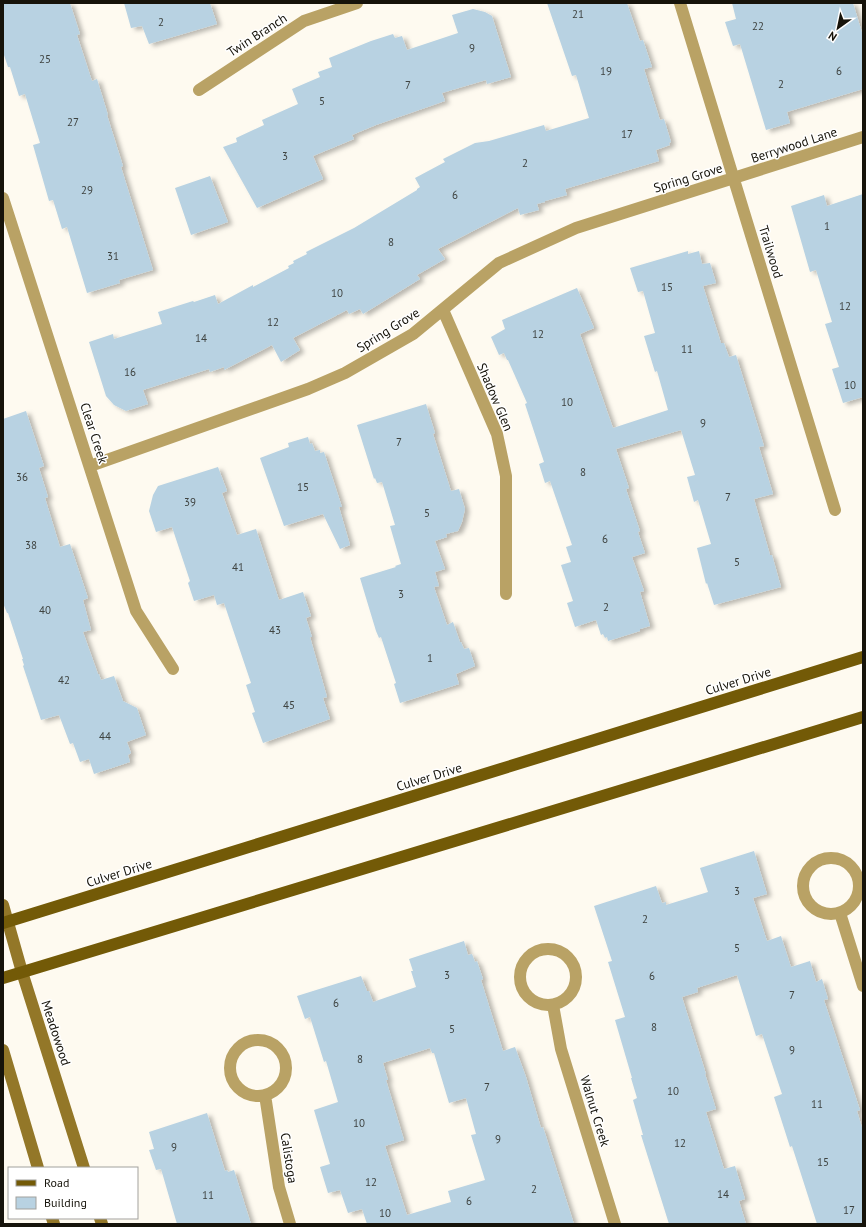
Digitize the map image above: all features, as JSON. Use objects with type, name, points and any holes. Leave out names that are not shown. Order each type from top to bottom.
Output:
[{"type":"main road","name":"Culver Drive","points":[[6,923],[863,657]]},
{"type":"main road","points":[[3,978],[863,717]]},
{"type":"main road","name":"Meadowood","points":[[3,905],[6,923],[84,1167]]},
{"type":"main road","points":[[3,1050],[38,1167]]},
{"type":"street","name":"Twin Branch","points":[[199,90],[304,21],[357,3]]},
{"type":"street","name":"Trailwood","points":[[680,3],[835,510]]},
{"type":"street","name":"Berrywood Lane","points":[[733,179],[863,137]]},
{"type":"street","name":"Spring Grove","points":[[90,466],[308,389],[345,373],[413,334],[499,263],[576,228],[733,179]]},
{"type":"street","name":"Clear Creek","points":[[3,198],[136,612],[173,670]]},
{"type":"street","name":"Shadow Glen","points":[[443,310],[497,434],[506,476],[506,594]]},
{"type":"street","points":[[827,857],[839,858],[849,864],[857,873],[859,885],[857,897],[850,906],[840,913],[828,914],[817,910],[808,903],[803,892],[803,880],[807,869],[816,861],[827,857]]},
{"type":"street","points":[[840,913],[863,986]]},
{"type":"street","points":[[548,949],[559,951],[569,958],[575,968],[576,980],[572,992],[565,1000],[553,1005],[542,1005],[531,1000],[523,991],[519,980],[521,968],[526,958],[536,951],[548,949]]},
{"type":"street","name":"Walnut Creek","points":[[553,1005],[561,1049],[615,1224]]},
{"type":"street","points":[[257,1039],[269,1041],[279,1048],[285,1058],[286,1070],[283,1081],[276,1090],[265,1095],[253,1095],[242,1091],[234,1082],[230,1071],[231,1059],[236,1049],[246,1042],[257,1039]]},
{"type":"street","name":"Calistoga","points":[[265,1095],[279,1187],[290,1224]]},
{"type":"building","points":[[3,3],[70,3],[80,34],[77,35],[92,81],[97,79],[123,166],[121,167],[153,270],[119,280],[120,283],[87,293],[67,227],[62,229],[53,200],[49,201],[33,145],[40,143],[25,94],[19,96],[10,67],[8,67],[3,52]]},
{"type":"building","points":[[124,3],[210,3],[217,24],[149,44],[142,26],[131,28]]},
{"type":"building","points":[[547,3],[627,3],[640,41],[643,40],[652,67],[644,69],[660,120],[664,119],[671,142],[669,143],[670,145],[656,150],[659,161],[565,189],[567,195],[537,204],[539,210],[520,215],[518,208],[438,249],[445,259],[417,275],[420,279],[363,314],[360,309],[349,314],[347,310],[293,338],[300,350],[281,362],[272,345],[224,370],[224,367],[210,372],[209,369],[143,390],[148,404],[126,411],[114,405],[106,396],[89,342],[113,334],[114,339],[162,324],[158,312],[215,295],[218,304],[253,285],[253,287],[289,268],[288,266],[294,263],[293,261],[307,254],[306,252],[354,228],[417,190],[420,187],[415,178],[445,162],[443,159],[475,143],[489,141],[544,125],[546,131],[589,118],[576,75],[572,76]]},
{"type":"building","points":[[732,3],[853,3],[863,36],[863,89],[787,112],[790,123],[766,130],[740,44],[733,46],[725,22],[736,19]]},
{"type":"building","points":[[473,9],[485,12],[492,16],[511,77],[487,84],[486,80],[442,93],[445,101],[352,135],[354,139],[313,156],[323,179],[257,208],[223,147],[237,142],[236,138],[264,125],[262,120],[298,104],[292,89],[320,77],[318,72],[332,67],[329,58],[393,34],[395,38],[402,36],[407,50],[458,33],[452,15]]},
{"type":"building","points":[[210,176],[228,222],[191,235],[175,188]]},
{"type":"building","points":[[863,194],[863,397],[843,403],[832,369],[839,367],[825,324],[832,322],[816,270],[810,272],[791,206],[824,195],[827,206]]},
{"type":"building","points":[[688,251],[688,254],[699,251],[702,264],[710,263],[716,283],[703,286],[721,343],[724,343],[729,357],[736,355],[764,446],[759,447],[773,494],[754,499],[781,587],[714,605],[707,583],[706,584],[697,548],[711,544],[698,500],[694,502],[687,477],[695,475],[681,430],[616,449],[629,488],[626,489],[640,531],[638,532],[645,553],[632,557],[644,591],[640,592],[650,626],[640,629],[640,631],[608,641],[607,637],[605,638],[603,634],[601,635],[596,620],[575,627],[567,603],[573,601],[561,565],[571,562],[566,547],[572,545],[550,481],[545,483],[539,464],[544,462],[525,404],[527,403],[508,360],[504,353],[499,355],[491,337],[505,329],[502,320],[577,288],[594,328],[580,334],[613,428],[668,410],[657,371],[655,372],[644,336],[655,333],[643,291],[638,292],[630,268]]},
{"type":"building","points":[[426,404],[435,433],[433,434],[451,491],[459,489],[465,509],[458,531],[446,534],[447,537],[435,541],[445,569],[435,572],[439,586],[434,587],[447,625],[453,622],[464,649],[469,648],[475,666],[456,674],[459,684],[400,703],[394,684],[396,683],[381,637],[379,638],[376,631],[360,578],[396,567],[395,566],[401,564],[390,526],[395,525],[382,482],[377,483],[375,478],[374,479],[357,425]]},
{"type":"building","points":[[26,411],[44,466],[39,468],[48,497],[45,498],[60,547],[70,544],[88,598],[83,600],[91,630],[83,632],[98,674],[101,680],[114,676],[123,701],[137,708],[146,735],[127,742],[131,753],[128,755],[130,762],[94,774],[89,759],[80,762],[73,743],[70,744],[59,715],[41,720],[23,666],[23,659],[8,613],[3,603],[3,419]]},
{"type":"building","points":[[308,437],[310,444],[312,443],[315,451],[320,450],[320,453],[324,452],[342,507],[339,507],[350,545],[340,549],[323,514],[284,526],[260,458],[289,447],[288,443]]},
{"type":"building","points":[[218,467],[227,491],[222,493],[237,535],[256,529],[279,600],[303,592],[311,616],[306,618],[312,637],[310,637],[327,697],[323,698],[330,719],[263,743],[252,713],[255,712],[246,685],[251,683],[224,603],[217,605],[214,595],[194,601],[188,583],[190,581],[172,527],[156,532],[149,511],[153,495],[158,486]]},
{"type":"building","points":[[754,851],[767,894],[753,898],[767,941],[781,936],[791,967],[810,961],[816,982],[822,979],[828,999],[824,1000],[860,1110],[857,1111],[863,1131],[863,1224],[817,1224],[792,1146],[790,1147],[774,1097],[782,1094],[762,1034],[756,1036],[737,975],[697,988],[698,992],[682,997],[716,1109],[706,1112],[724,1169],[735,1166],[745,1199],[739,1201],[746,1224],[669,1224],[641,1135],[643,1135],[633,1100],[637,1098],[615,1020],[625,1017],[608,962],[612,961],[594,906],[656,886],[662,903],[666,902],[666,905],[708,892],[700,868]]},
{"type":"building","points":[[464,941],[468,955],[472,954],[475,962],[477,961],[483,979],[481,980],[503,1051],[515,1047],[526,1077],[541,1128],[543,1127],[574,1224],[367,1224],[362,1209],[348,1213],[340,1190],[328,1193],[320,1167],[330,1164],[314,1110],[338,1102],[326,1061],[324,1062],[310,1017],[305,1019],[297,996],[361,976],[373,1002],[416,987],[409,959]],"holes":[[[430,1048],[432,1053],[434,1053],[449,1103],[466,1098],[476,1134],[471,1135],[485,1180],[448,1191],[451,1202],[407,1215],[385,1146],[404,1140],[386,1080],[388,1080],[383,1063]]]},
{"type":"building","points":[[207,1113],[225,1171],[227,1170],[228,1172],[234,1170],[251,1224],[177,1224],[161,1169],[156,1170],[149,1150],[154,1149],[149,1132]]}]
